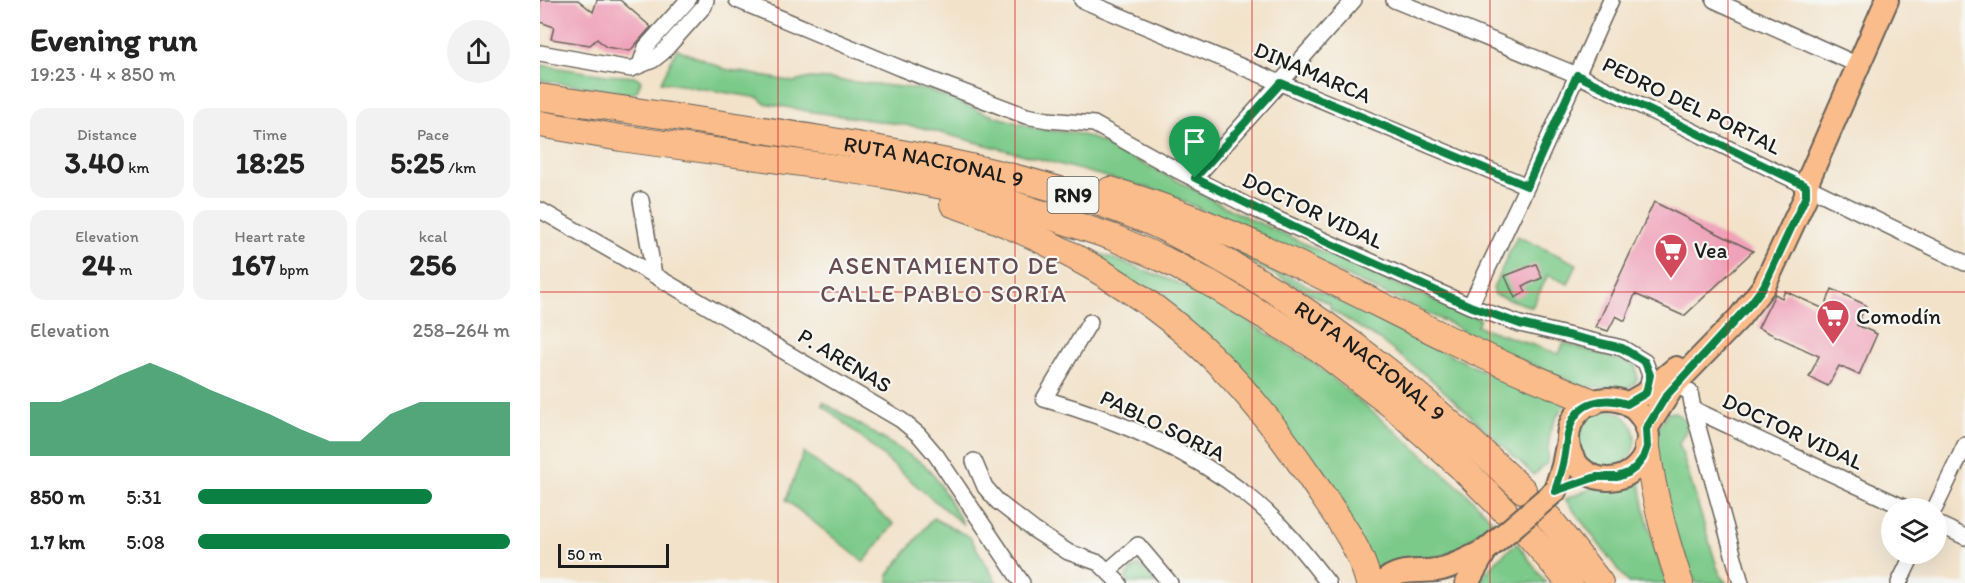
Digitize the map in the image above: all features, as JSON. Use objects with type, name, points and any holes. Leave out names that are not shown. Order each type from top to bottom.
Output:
[{"type":"highway","name":"RUTA NACIONAL 9","points":[[540,97],[891,150],[999,172],[1148,221],[1188,240],[1295,302],[1369,355],[1477,445],[1523,490]]},
{"type":"highway","name":"RUTA NACIONAL 9","points":[[540,124],[948,187],[1001,200],[1112,237],[1208,282],[1318,348],[1394,407],[1460,466],[1504,510]]},
{"type":"highway","points":[[891,150],[956,154],[1034,169],[1185,214],[1367,298],[1456,343],[1593,402]]},
{"type":"highway","points":[[814,165],[947,201],[990,216],[1078,259],[1152,306],[1211,355],[1268,420],[1349,534],[1358,550],[1369,583]]},
{"type":"highway","points":[[1647,438],[1651,476],[1662,525],[1680,583]]},
{"type":"highway","points":[[1549,518],[1600,583]]},
{"type":"highway","points":[[1528,534],[1570,583]]},
{"type":"main road","points":[[1383,583],[1387,578],[1398,574],[1437,570],[1450,566],[1486,550],[1555,491],[1596,477],[1617,477],[1636,467],[1643,458],[1647,438],[1674,385],[1739,318],[1764,286],[1806,196],[1806,186],[1887,0]]},
{"type":"main road","points":[[1627,404],[1670,375],[1731,312],[1751,286],[1797,192],[1806,186]]},
{"type":"main road","points":[[1555,491],[1563,466],[1569,428],[1574,417],[1582,408],[1604,399],[1627,404],[1642,419],[1647,438]]},
{"type":"main road","points":[[1568,440],[1570,452],[1576,463],[1596,477]]},
{"type":"main road","points":[[1467,583],[1486,550]]},
{"type":"street","points":[[640,65],[646,47],[688,0]]},
{"type":"street","points":[[540,53],[631,69],[653,60],[662,53],[704,6],[706,0]]},
{"type":"street","name":"DOCTOR VIDAL","points":[[736,0],[1026,117],[1094,124],[1291,226],[1470,306],[1520,324],[1622,348],[1645,362],[1650,375],[1646,393]]},
{"type":"street","name":"DINAMARCA","points":[[1082,0],[1527,186]]},
{"type":"street","points":[[1195,178],[1354,0]]},
{"type":"street","name":"PEDRO DEL PORTAL","points":[[1394,0],[1577,75],[1965,263]]},
{"type":"street","points":[[1470,306],[1611,0]]},
{"type":"street","points":[[1714,0],[1858,65]]},
{"type":"street","points":[[641,200],[654,275]]},
{"type":"street","name":"P. ARENAS","points":[[540,210],[902,420],[936,455],[1022,583]]},
{"type":"street","name":"PABLO SORIA","points":[[1090,322],[1044,399],[1083,411],[1148,438],[1216,474],[1248,496],[1278,525],[1328,583]]},
{"type":"street","name":"DOCTOR VIDAL","points":[[1674,385],[1690,393],[1693,409],[1884,498]]},
{"type":"street","points":[[1693,409],[1741,583]]},
{"type":"street","points":[[1940,498],[1965,445]]},
{"type":"street","points":[[974,461],[986,488],[998,502],[1034,530],[1068,552],[1100,562],[1113,577],[1138,545],[1170,583]]},
{"type":"street","points":[[1947,528],[1965,537]]},
{"type":"street","points":[[1899,583],[1908,564]]},
{"type":"green space","points":[[677,49],[725,69],[794,82],[810,78],[828,79],[928,90],[988,114],[1037,129],[1090,137],[1231,210],[1349,264],[1480,319],[1477,326],[1559,354],[1564,343],[1636,365],[1637,379],[1628,388],[1584,387],[1476,340],[1455,326],[1163,192],[919,127],[807,111],[764,103],[759,98],[661,82]]},
{"type":"green space","points":[[540,65],[606,75],[637,77],[641,81],[637,91],[631,94],[540,80]]},
{"type":"green space","points":[[1517,236],[1577,264],[1568,284],[1548,275],[1532,307],[1495,295],[1493,288]]},
{"type":"green space","points":[[1056,237],[1186,286],[1243,318],[1314,363],[1412,445],[1468,495],[1493,521],[1464,545],[1444,556],[1407,558],[1388,564],[1374,573],[1271,412]]},
{"type":"green space","points":[[1218,242],[1512,385],[1567,402],[1551,430],[1547,463],[1534,475],[1433,381],[1378,339],[1330,309],[1330,304],[1257,265],[1209,243]]},
{"type":"green space","points":[[823,402],[924,464],[937,480],[964,525],[822,405]]},
{"type":"green space","points":[[1606,410],[1622,415],[1630,423],[1635,439],[1630,455],[1622,463],[1606,468],[1590,463],[1582,455],[1577,439],[1582,423],[1590,415]]},
{"type":"green space","points":[[1675,412],[1687,422],[1686,431],[1679,443],[1717,567],[1727,583],[1696,583],[1670,522],[1655,452],[1658,428],[1668,413]]},
{"type":"green space","points":[[804,452],[894,524],[864,562],[786,500]]},
{"type":"green space","points":[[1640,481],[1650,533],[1667,583],[1628,583],[1565,499],[1593,488],[1618,488]]},
{"type":"green space","points":[[933,518],[970,537],[997,583],[889,582],[888,575]]},
{"type":"green space","points":[[1517,543],[1546,583],[1477,583],[1500,557]]},
{"type":"green space","points":[[1139,566],[1155,583],[1129,583],[1126,578],[1128,574]]},
{"type":"building","points":[[540,0],[578,0],[593,12],[597,0],[620,0],[651,27],[630,51],[606,47],[597,39],[590,45],[551,39],[554,27],[540,22]]},
{"type":"building","name":"Vea","points":[[1654,202],[1753,251],[1684,316],[1635,294],[1625,321],[1616,316],[1608,331],[1596,327]]},
{"type":"building","points":[[1536,264],[1542,278],[1523,286],[1526,292],[1515,298],[1505,276]]},
{"type":"building","name":"Comodín","points":[[1832,289],[1866,305],[1857,325],[1877,334],[1859,375],[1839,366],[1828,386],[1809,377],[1819,356],[1758,328],[1775,294],[1782,298],[1785,291],[1824,309]]},
{"type":"place","name":"Vea","points":[[1671,279]]},
{"type":"place","name":"Comodín","points":[[1833,345]]},
{"type":"district","name":"ASENTAMIENTO DE CALLE PABLO SORIA","points":[[944,280]]},
{"type":"route","points":[[1577,75],[1806,186],[1806,196],[1764,286],[1739,318],[1666,396],[1646,429],[1647,447],[1636,467],[1617,477],[1596,477],[1555,491],[1563,466],[1569,428],[1574,417],[1582,408],[1593,402],[1604,399],[1627,404],[1646,393],[1650,375],[1645,362],[1622,348],[1520,324],[1470,306],[1250,207],[1195,178],[1281,83],[1527,186],[1577,75]]}]
